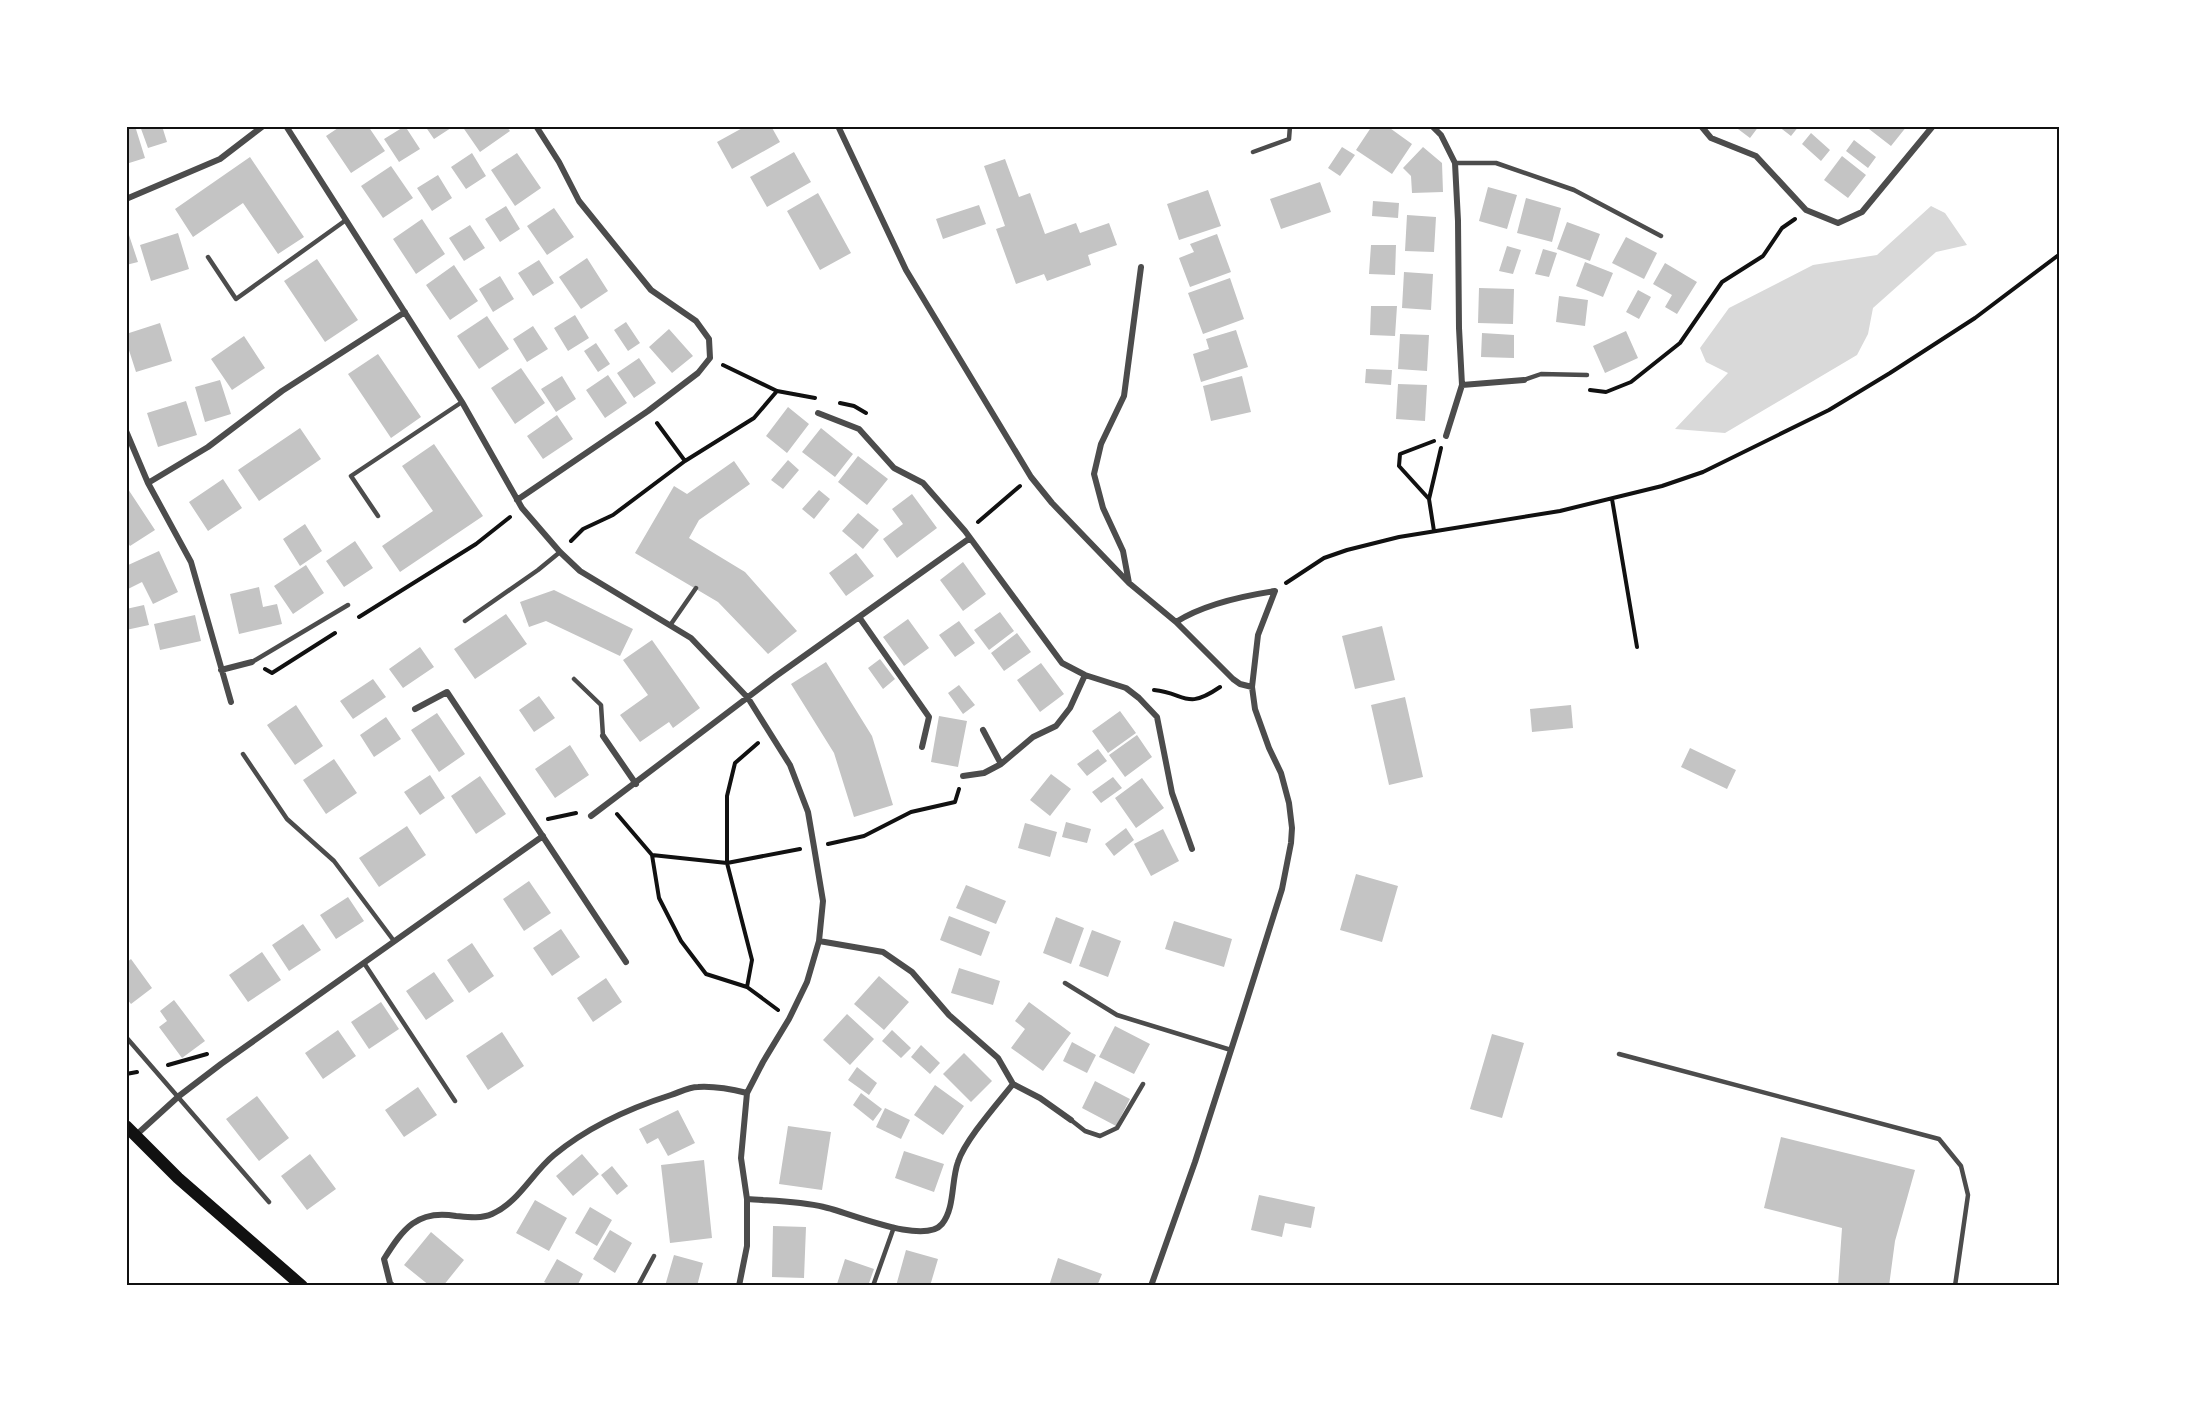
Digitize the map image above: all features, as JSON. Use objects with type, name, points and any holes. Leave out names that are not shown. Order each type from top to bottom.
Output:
[{"type":"main road","points":[[126,1126],[178,1178],[302,1286]]},
{"type":"street","points":[[126,199],[220,159],[263,126]]},
{"type":"street","points":[[286,126],[462,402],[522,508],[560,552],[580,571],[691,638],[748,698],[790,765],[808,812],[823,902],[819,940],[807,982],[747,1094],[741,1158],[747,1199],[747,1246],[740,1286]]},
{"type":"street","points":[[517,500],[648,411],[698,373],[710,358],[709,339],[696,321],[651,290],[579,201],[559,162],[536,126]]},
{"type":"street","points":[[838,126],[906,270],[1031,477],[1052,503],[1129,583],[1176,622],[1233,679],[1240,684],[1252,687]]},
{"type":"street","points":[[1432,126],[1441,135],[1455,163],[1458,221],[1462,385],[1446,436]]},
{"type":"street","points":[[1701,126],[1711,138],[1756,156],[1806,210],[1838,223],[1862,212],[1934,126]]},
{"type":"street","points":[[1129,583],[1123,551],[1103,507],[1094,474],[1101,444],[1124,396],[1141,267]]},
{"type":"street","points":[[148,483],[170,472],[208,447],[282,391],[405,312]]},
{"type":"street","points":[[1462,385],[1524,380]]},
{"type":"street","points":[[818,413],[859,429],[894,468],[923,483],[965,531],[1062,663],[1085,675],[1126,688],[1157,717],[1172,793],[1192,849]]},
{"type":"street","points":[[126,431],[148,483],[191,562],[231,702]]},
{"type":"street","points":[[591,816],[776,676],[970,538]]},
{"type":"street","points":[[1176,622],[1202,609],[1275,591]]},
{"type":"street","points":[[1151,1286],[1196,1162],[1282,889],[1292,828],[1289,803],[1281,774],[1255,709],[1252,687],[1258,635],[1275,591]]},
{"type":"street","points":[[860,617],[929,717],[922,747]]},
{"type":"street","points":[[221,670],[252,662]]},
{"type":"street","points":[[963,776],[984,773],[1001,764],[1033,737],[1056,726],[1070,708],[1085,675]]},
{"type":"street","points":[[415,709],[447,692],[626,962]]},
{"type":"street","points":[[983,729],[1001,764]]},
{"type":"street","points":[[603,736],[636,784]]},
{"type":"street","points":[[135,1136],[179,1096],[543,836]]},
{"type":"street","points":[[819,940],[883,952],[912,972],[949,1014],[998,1058],[1012,1084],[1041,1098],[1071,1120]]},
{"type":"street","points":[[747,1199],[824,1207],[907,1231],[929,1231],[941,1225],[948,1212],[958,1161],[1012,1084]]},
{"type":"street","points":[[393,1286],[390,1283],[384,1259],[398,1236],[416,1220],[440,1213],[469,1218],[491,1215],[515,1198],[552,1156],[576,1139],[604,1122],[656,1100],[696,1087],[727,1088],[747,1094]]},
{"type":"lane","points":[[1253,152],[1289,139],[1290,126]]},
{"type":"lane","points":[[1455,163],[1496,164],[1574,190],[1661,236]]},
{"type":"lane","points":[[208,257],[236,299],[346,220]]},
{"type":"lane","points":[[1524,380],[1541,374],[1587,375]]},
{"type":"lane","points":[[378,516],[351,476],[462,402]]},
{"type":"lane","points":[[465,621],[560,552]]},
{"type":"lane","points":[[671,624],[696,588]]},
{"type":"lane","points":[[252,662],[348,605]]},
{"type":"lane","points":[[574,679],[601,705],[603,736]]},
{"type":"lane","points":[[243,754],[288,819],[334,861],[394,941]]},
{"type":"lane","points":[[364,963],[455,1101]]},
{"type":"lane","points":[[1065,983],[1117,1015],[1232,1050]]},
{"type":"lane","points":[[126,1037],[269,1202]]},
{"type":"lane","points":[[1619,1054],[1939,1139],[1962,1166],[1968,1195],[1955,1286]]},
{"type":"lane","points":[[1071,1120],[1085,1131],[1100,1136],[1117,1128],[1143,1084]]},
{"type":"lane","points":[[873,1286],[894,1227]]},
{"type":"lane","points":[[638,1286],[654,1256]]},
{"type":"path","points":[[1584,390],[1606,392],[1631,382],[1680,343],[1722,282],[1763,256],[1782,228],[1806,210]]},
{"type":"path","points":[[1275,591],[1324,558],[1347,550],[1434,531],[1560,511],[1612,499],[1703,472],[1829,410],[1975,318],[2060,254]]},
{"type":"path","points":[[710,358],[777,391],[819,399]]},
{"type":"path","points":[[560,552],[583,529],[613,515],[685,461],[754,418],[777,391]]},
{"type":"path","points":[[838,402],[854,406],[871,417]]},
{"type":"path","points":[[648,411],[685,461]]},
{"type":"path","points":[[1429,499],[1399,466],[1400,454],[1446,436]]},
{"type":"path","points":[[1434,531],[1429,499],[1438,454]]},
{"type":"path","points":[[965,531],[1007,499],[1031,477]]},
{"type":"path","points":[[1612,499],[1637,647]]},
{"type":"path","points":[[350,623],[476,544],[522,508]]},
{"type":"path","points":[[252,662],[272,673],[340,629]]},
{"type":"path","points":[[1139,698],[1150,691],[1157,690],[1190,701],[1209,695],[1233,679]]},
{"type":"path","points":[[747,987],[752,960],[727,863],[727,796],[735,763],[771,734]]},
{"type":"path","points":[[652,855],[727,863],[864,836],[911,812],[954,802],[963,776]]},
{"type":"path","points":[[609,804],[652,855],[659,898],[681,941],[706,974],[747,987],[789,1019]]},
{"type":"shaded area","points":[[1931,206],[1945,213],[1967,245],[1936,252],[1873,308],[1868,334],[1857,355],[1725,433],[1675,429],[1728,373],[1706,362],[1700,348],[1729,308],[1813,265],[1877,255]]},
{"type":"building","points":[[126,126],[135,126],[145,158],[126,164]]},
{"type":"building","points":[[140,126],[162,126],[167,142],[148,148]]},
{"type":"building","points":[[341,126],[368,126],[385,151],[351,173],[326,136]]},
{"type":"building","points":[[405,126],[420,149],[399,162],[384,139]]},
{"type":"building","points":[[425,126],[454,126],[434,139]]},
{"type":"building","points":[[462,126],[506,126],[510,131],[480,152]]},
{"type":"building","points":[[746,126],[771,126],[780,142],[732,169],[717,142]]},
{"type":"building","points":[[1372,126],[1387,126],[1412,144],[1392,174],[1356,150]]},
{"type":"building","points":[[1734,126],[1759,126],[1750,138]]},
{"type":"building","points":[[1778,126],[1799,126],[1791,136]]},
{"type":"building","points":[[1871,126],[1907,126],[1891,146],[1869,129]]},
{"type":"building","points":[[1811,133],[1830,150],[1821,161],[1802,144]]},
{"type":"building","points":[[1854,140],[1876,157],[1868,168],[1846,151]]},
{"type":"building","points":[[1342,147],[1355,155],[1340,176],[1328,168]]},
{"type":"building","points":[[1423,147],[1442,163],[1443,192],[1412,193],[1411,176],[1403,168]]},
{"type":"building","points":[[794,152],[811,182],[767,207],[750,177]]},
{"type":"building","points":[[472,153],[486,176],[466,189],[451,167]]},
{"type":"building","points":[[517,153],[541,188],[515,206],[491,170]]},
{"type":"building","points":[[1842,156],[1866,175],[1848,198],[1824,180]]},
{"type":"building","points":[[250,157],[304,237],[278,254],[243,203],[193,237],[175,209]]},
{"type":"building","points":[[1005,159],[1019,197],[1030,193],[1045,234],[1076,223],[1080,233],[1109,223],[1117,245],[1088,255],[1091,265],[1047,281],[1044,274],[1016,284],[996,229],[1005,226],[984,166]]},
{"type":"building","points":[[391,166],[413,198],[383,218],[361,186]]},
{"type":"building","points":[[438,175],[452,198],[432,211],[417,188]]},
{"type":"building","points":[[1320,182],[1331,212],[1281,229],[1270,199]]},
{"type":"building","points":[[1488,187],[1517,195],[1507,229],[1479,221]]},
{"type":"building","points":[[1208,190],[1221,226],[1179,240],[1167,204]]},
{"type":"building","points":[[818,193],[851,253],[820,270],[787,211]]},
{"type":"building","points":[[1526,198],[1561,208],[1552,242],[1517,233]]},
{"type":"building","points":[[1373,201],[1399,203],[1398,218],[1372,216]]},
{"type":"building","points":[[979,205],[986,224],[943,239],[936,219]]},
{"type":"building","points":[[506,206],[520,229],[500,242],[485,219]]},
{"type":"building","points":[[554,208],[574,237],[547,255],[527,226]]},
{"type":"building","points":[[1407,215],[1436,217],[1434,252],[1405,251]]},
{"type":"building","points":[[422,219],[445,254],[416,274],[393,239]]},
{"type":"building","points":[[1567,222],[1600,234],[1590,261],[1557,249]]},
{"type":"building","points":[[470,225],[485,248],[464,261],[449,238]]},
{"type":"building","points":[[126,226],[138,262],[126,265]]},
{"type":"building","points":[[178,233],[189,269],[151,281],[140,245]]},
{"type":"building","points":[[1217,234],[1231,272],[1190,287],[1179,258],[1194,252],[1190,244]]},
{"type":"building","points":[[1626,237],[1657,253],[1644,279],[1612,263]]},
{"type":"building","points":[[1371,245],[1396,245],[1395,275],[1369,274]]},
{"type":"building","points":[[1507,246],[1521,250],[1513,274],[1499,271]]},
{"type":"building","points":[[1543,249],[1557,253],[1549,277],[1535,274]]},
{"type":"building","points":[[587,258],[608,291],[581,309],[559,277]]},
{"type":"building","points":[[317,259],[358,320],[325,342],[284,281]]},
{"type":"building","points":[[539,260],[554,283],[533,296],[518,273]]},
{"type":"building","points":[[1585,262],[1613,273],[1603,297],[1576,286]]},
{"type":"building","points":[[1665,263],[1697,282],[1677,314],[1665,307],[1672,295],[1653,284]]},
{"type":"building","points":[[454,265],[478,301],[450,320],[426,285]]},
{"type":"building","points":[[1404,272],[1433,274],[1431,310],[1402,308]]},
{"type":"building","points":[[500,276],[514,299],[493,312],[479,289]]},
{"type":"building","points":[[1230,278],[1244,319],[1203,334],[1188,293]]},
{"type":"building","points":[[1479,288],[1514,289],[1513,324],[1478,323]]},
{"type":"building","points":[[1638,290],[1651,297],[1639,319],[1626,312]]},
{"type":"building","points":[[1559,296],[1588,300],[1585,326],[1556,322]]},
{"type":"building","points":[[1371,306],[1397,306],[1395,336],[1370,335]]},
{"type":"building","points":[[575,315],[589,338],[568,351],[554,328]]},
{"type":"building","points":[[487,316],[509,349],[479,369],[457,336]]},
{"type":"building","points":[[626,322],[640,343],[628,351],[614,330]]},
{"type":"building","points":[[160,323],[172,361],[136,372],[126,334]]},
{"type":"building","points":[[533,326],[548,349],[527,362],[513,339]]},
{"type":"building","points":[[669,329],[693,356],[672,373],[649,347]]},
{"type":"building","points":[[1236,330],[1248,367],[1201,382],[1193,354],[1209,349],[1206,339]]},
{"type":"building","points":[[1626,331],[1638,358],[1605,373],[1593,346]]},
{"type":"building","points":[[1482,333],[1514,335],[1514,358],[1481,357]]},
{"type":"building","points":[[1400,334],[1429,335],[1427,371],[1398,369]]},
{"type":"building","points":[[244,336],[265,368],[232,390],[211,359]]},
{"type":"building","points":[[596,343],[610,364],[598,372],[584,351]]},
{"type":"building","points":[[378,354],[421,417],[391,438],[348,374]]},
{"type":"building","points":[[639,358],[656,383],[634,398],[617,373]]},
{"type":"building","points":[[521,368],[545,403],[515,424],[491,388]]},
{"type":"building","points":[[1366,369],[1392,370],[1391,385],[1365,383]]},
{"type":"building","points":[[608,375],[627,403],[605,418],[586,390]]},
{"type":"building","points":[[562,376],[576,399],[556,412],[541,389]]},
{"type":"building","points":[[1242,376],[1251,412],[1211,421],[1203,386]]},
{"type":"building","points":[[220,380],[231,414],[205,422],[195,387]]},
{"type":"building","points":[[1398,384],[1427,385],[1425,421],[1396,419]]},
{"type":"building","points":[[186,401],[197,435],[158,447],[147,413]]},
{"type":"building","points":[[788,407],[809,424],[787,453],[766,436]]},
{"type":"building","points":[[557,415],[573,439],[543,459],[527,436]]},
{"type":"building","points":[[300,428],[321,459],[259,501],[238,470]]},
{"type":"building","points":[[821,428],[853,454],[835,477],[802,452]]},
{"type":"building","points":[[434,444],[483,516],[400,572],[382,546],[433,511],[402,466]]},
{"type":"building","points":[[858,456],[888,479],[867,505],[838,482]]},
{"type":"building","points":[[788,460],[799,470],[783,489],[771,480]]},
{"type":"building","points":[[734,461],[750,484],[699,520],[689,538],[745,572],[797,631],[768,654],[718,602],[635,553],[674,486],[687,494]]},
{"type":"building","points":[[223,479],[242,508],[208,531],[189,502]]},
{"type":"building","points":[[126,486],[155,530],[130,546],[126,540]]},
{"type":"building","points":[[819,490],[830,499],[814,519],[802,509]]},
{"type":"building","points":[[912,494],[937,528],[897,558],[883,539],[903,524],[892,509]]},
{"type":"building","points":[[858,513],[879,530],[863,549],[842,531]]},
{"type":"building","points":[[305,524],[322,551],[300,566],[283,539]]},
{"type":"building","points":[[355,541],[373,568],[344,587],[326,561]]},
{"type":"building","points":[[159,551],[178,592],[153,604],[142,582],[126,590],[126,566]]},
{"type":"building","points":[[856,553],[874,576],[846,596],[829,573]]},
{"type":"building","points":[[963,562],[986,594],[963,611],[940,580]]},
{"type":"building","points":[[306,565],[324,593],[293,614],[274,586]]},
{"type":"building","points":[[259,587],[263,607],[277,604],[282,624],[239,634],[230,594]]},
{"type":"building","points":[[554,590],[633,629],[620,656],[546,621],[529,627],[520,602]]},
{"type":"building","points":[[144,605],[149,625],[126,630],[126,609]]},
{"type":"building","points":[[1000,612],[1014,631],[989,650],[974,630]]},
{"type":"building","points":[[506,614],[527,644],[475,679],[454,649]]},
{"type":"building","points":[[195,615],[201,641],[160,650],[154,624]]},
{"type":"building","points":[[908,619],[929,648],[904,666],[883,637]]},
{"type":"building","points":[[959,621],[975,643],[955,657],[939,635]]},
{"type":"building","points":[[1382,626],[1395,680],[1355,689],[1342,636]]},
{"type":"building","points":[[1017,633],[1031,652],[1004,671],[991,653]]},
{"type":"building","points":[[652,640],[700,708],[673,728],[669,722],[640,742],[620,715],[648,695],[623,660]]},
{"type":"building","points":[[420,647],[434,667],[403,688],[389,669]]},
{"type":"building","points":[[880,659],[895,679],[883,689],[868,668]]},
{"type":"building","points":[[826,662],[872,736],[893,805],[854,817],[834,753],[791,684]]},
{"type":"building","points":[[1041,663],[1064,694],[1040,712],[1017,680]]},
{"type":"building","points":[[373,679],[386,697],[353,719],[340,701]]},
{"type":"building","points":[[959,685],[975,705],[963,714],[948,693]]},
{"type":"building","points":[[539,696],[555,718],[534,732],[519,710]]},
{"type":"building","points":[[1405,697],[1423,777],[1389,785],[1371,705]]},
{"type":"building","points":[[296,705],[323,746],[295,765],[267,725]]},
{"type":"building","points":[[1571,705],[1573,728],[1532,732],[1530,709]]},
{"type":"building","points":[[1120,711],[1136,733],[1108,753],[1092,731]]},
{"type":"building","points":[[437,713],[465,754],[439,772],[411,730]]},
{"type":"building","points":[[939,716],[967,721],[958,767],[931,762]]},
{"type":"building","points":[[386,717],[401,739],[374,757],[360,735]]},
{"type":"building","points":[[1137,735],[1152,757],[1125,777],[1109,755]]},
{"type":"building","points":[[570,745],[589,775],[555,798],[535,769]]},
{"type":"building","points":[[1690,748],[1736,770],[1727,789],[1681,767]]},
{"type":"building","points":[[1098,749],[1107,761],[1087,776],[1077,764]]},
{"type":"building","points":[[334,759],[357,793],[326,814],[303,780]]},
{"type":"building","points":[[1051,774],[1071,789],[1050,816],[1030,800]]},
{"type":"building","points":[[430,775],[445,798],[420,815],[404,792]]},
{"type":"building","points":[[480,776],[506,814],[476,834],[451,796]]},
{"type":"building","points":[[1113,777],[1122,788],[1101,803],[1092,792]]},
{"type":"building","points":[[1142,778],[1164,808],[1136,828],[1115,798]]},
{"type":"building","points":[[1066,822],[1091,829],[1087,843],[1062,837]]},
{"type":"building","points":[[1025,823],[1057,832],[1050,857],[1018,848]]},
{"type":"building","points":[[407,826],[426,855],[379,887],[359,858]]},
{"type":"building","points":[[1126,828],[1134,840],[1114,856],[1105,844]]},
{"type":"building","points":[[1163,829],[1179,861],[1151,876],[1134,844]]},
{"type":"building","points":[[1356,874],[1398,886],[1382,942],[1340,930]]},
{"type":"building","points":[[529,881],[551,913],[524,931],[503,899]]},
{"type":"building","points":[[966,885],[1006,901],[996,924],[956,908]]},
{"type":"building","points":[[348,897],[364,921],[336,939],[320,915]]},
{"type":"building","points":[[949,916],[990,932],[981,956],[940,940]]},
{"type":"building","points":[[1056,917],[1084,928],[1071,964],[1043,953]]},
{"type":"building","points":[[1174,921],[1232,939],[1224,967],[1165,949]]},
{"type":"building","points":[[303,924],[321,950],[289,971],[272,945]]},
{"type":"building","points":[[561,929],[580,957],[552,976],[533,948]]},
{"type":"building","points":[[1092,930],[1121,941],[1108,977],[1079,966]]},
{"type":"building","points":[[472,943],[494,976],[469,993],[447,960]]},
{"type":"building","points":[[262,952],[281,980],[248,1002],[229,975]]},
{"type":"building","points":[[131,959],[152,988],[131,1004],[126,998],[126,963]]},
{"type":"building","points":[[959,968],[1000,981],[993,1005],[951,993]]},
{"type":"building","points":[[434,972],[454,1001],[426,1020],[406,991]]},
{"type":"building","points":[[879,976],[909,1002],[884,1030],[854,1004]]},
{"type":"building","points":[[606,978],[622,1002],[593,1022],[577,998]]},
{"type":"building","points":[[174,1000],[205,1041],[182,1058],[159,1027],[167,1021],[160,1011]]},
{"type":"building","points":[[381,1002],[399,1029],[369,1049],[351,1022]]},
{"type":"building","points":[[1029,1002],[1071,1033],[1043,1071],[1011,1048],[1025,1029],[1015,1021]]},
{"type":"building","points":[[847,1014],[874,1039],[850,1065],[823,1040]]},
{"type":"building","points":[[1115,1026],[1150,1044],[1134,1074],[1099,1057]]},
{"type":"building","points":[[338,1030],[356,1056],[323,1079],[305,1053]]},
{"type":"building","points":[[892,1030],[911,1048],[901,1058],[882,1041]]},
{"type":"building","points":[[502,1032],[524,1066],[488,1090],[466,1056]]},
{"type":"building","points":[[1492,1034],[1524,1043],[1502,1118],[1470,1109]]},
{"type":"building","points":[[1072,1042],[1096,1055],[1087,1073],[1063,1061]]},
{"type":"building","points":[[921,1045],[940,1063],[930,1074],[911,1057]]},
{"type":"building","points":[[964,1053],[992,1081],[971,1102],[943,1074]]},
{"type":"building","points":[[857,1067],[877,1083],[869,1095],[848,1080]]},
{"type":"building","points":[[1095,1081],[1130,1099],[1116,1126],[1082,1108]]},
{"type":"building","points":[[935,1085],[964,1106],[943,1135],[914,1115]]},
{"type":"building","points":[[418,1087],[437,1115],[404,1137],[385,1110]]},
{"type":"building","points":[[861,1093],[882,1109],[873,1121],[853,1105]]},
{"type":"building","points":[[257,1096],[289,1138],[259,1161],[226,1119]]},
{"type":"building","points":[[885,1108],[910,1120],[901,1139],[876,1127]]},
{"type":"building","points":[[678,1110],[695,1143],[668,1156],[658,1138],[647,1144],[639,1129]]},
{"type":"building","points":[[788,1126],[831,1132],[822,1190],[779,1184]]},
{"type":"building","points":[[1781,1137],[1915,1170],[1895,1241],[1889,1286],[1838,1286],[1842,1228],[1764,1208]]},
{"type":"building","points":[[904,1151],[944,1164],[934,1192],[895,1178]]},
{"type":"building","points":[[310,1154],[336,1189],[307,1210],[281,1176]]},
{"type":"building","points":[[582,1154],[599,1174],[573,1196],[556,1176]]},
{"type":"building","points":[[704,1160],[712,1238],[670,1243],[661,1165]]},
{"type":"building","points":[[612,1166],[628,1186],[617,1195],[601,1175]]},
{"type":"building","points":[[1259,1195],[1315,1207],[1311,1228],[1285,1223],[1282,1237],[1251,1230]]},
{"type":"building","points":[[535,1200],[567,1218],[549,1251],[516,1233]]},
{"type":"building","points":[[590,1207],[612,1220],[597,1246],[575,1233]]},
{"type":"building","points":[[773,1226],[806,1227],[804,1278],[772,1277]]},
{"type":"building","points":[[610,1230],[632,1243],[615,1273],[593,1259]]},
{"type":"building","points":[[431,1232],[464,1260],[443,1286],[430,1286],[404,1265]]},
{"type":"building","points":[[906,1250],[938,1259],[930,1286],[896,1286]]},
{"type":"building","points":[[674,1255],[703,1263],[697,1286],[665,1286]]},
{"type":"building","points":[[1058,1258],[1102,1274],[1097,1286],[1049,1286]]},
{"type":"building","points":[[557,1259],[583,1274],[577,1286],[552,1286],[544,1282]]},
{"type":"building","points":[[845,1259],[874,1269],[868,1286],[837,1284]]}]
